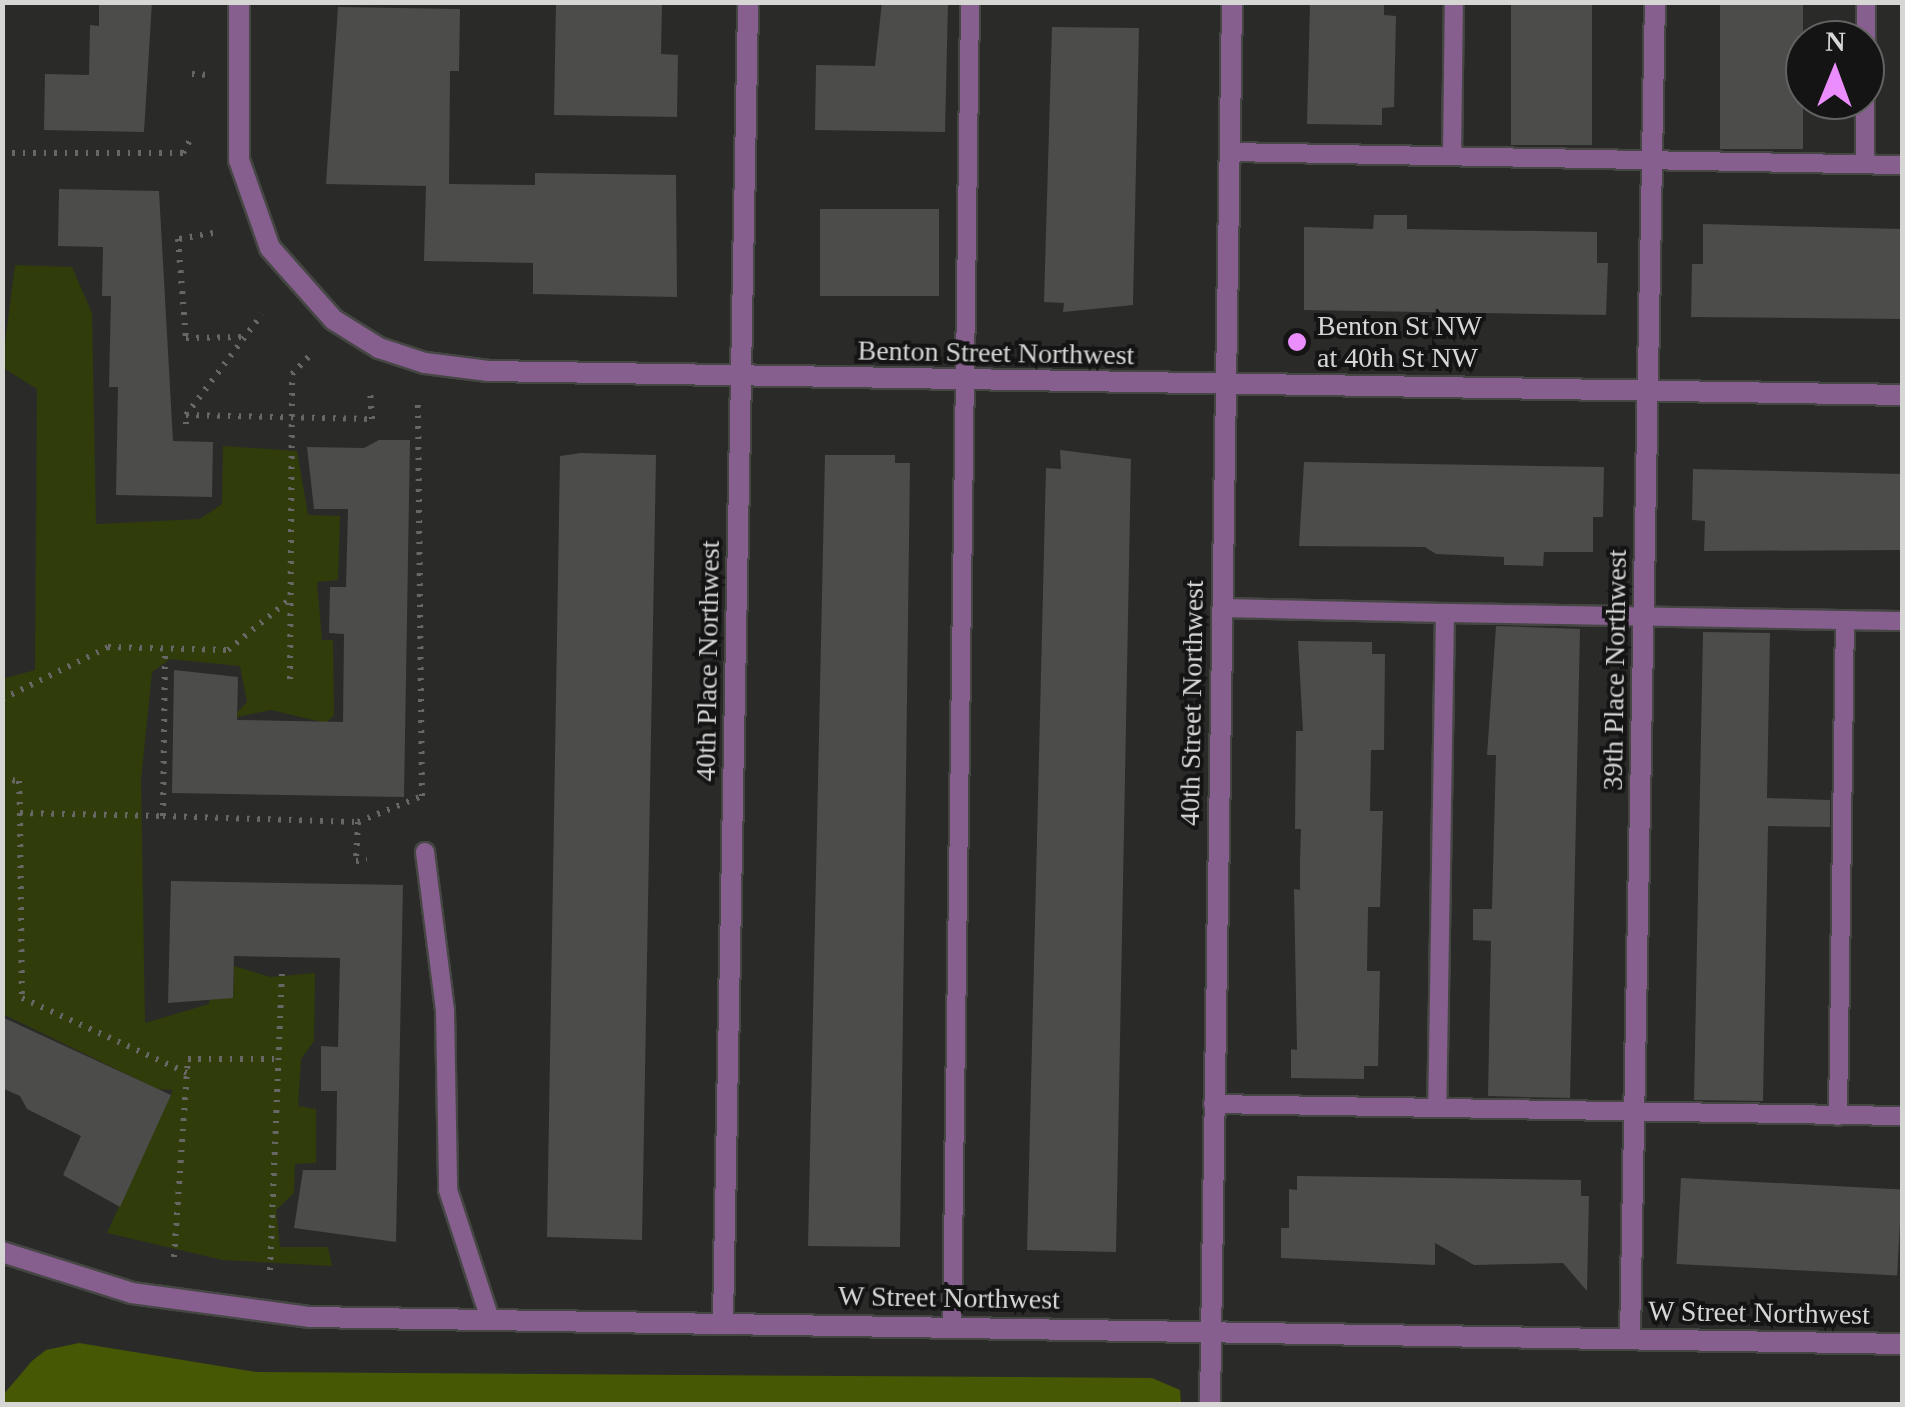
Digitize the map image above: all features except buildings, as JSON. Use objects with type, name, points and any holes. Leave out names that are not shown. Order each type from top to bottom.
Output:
[{"type":"street","name":"Benton Street Northwest","points":[[239,2],[236,118],[246,196],[270,248],[313,303],[368,342],[446,368],[1902,396]]},
{"type":"street","name":"40th Place Northwest","points":[[723,1321],[748,2]]},
{"type":"street","name":"40th Street Northwest","points":[[1210,1404],[1232,2]]},
{"type":"street","name":"39th Place Northwest","points":[[1630,1338],[1655,2]]},
{"type":"street","name":"W Street Northwest","points":[[2,1252],[100,1286],[225,1310],[490,1319],[1902,1344]]},
{"type":"lane","points":[[952,1326],[970,2]]},
{"type":"lane","points":[[1452,156],[1454,2]]},
{"type":"lane","points":[[1865,164],[1866,2]]},
{"type":"lane","points":[[1230,152],[1902,166]]},
{"type":"lane","points":[[1222,608],[1644,612],[1902,621]]},
{"type":"lane","points":[[1438,1106],[1445,613]]},
{"type":"lane","points":[[1838,1116],[1844,620]]},
{"type":"lane","points":[[425,852],[445,1010],[448,1190],[490,1319]]},
{"type":"lane","points":[[1213,1104],[1438,1106],[1634,1116],[1902,1116]]},
{"type":"path","points":[[2,153],[183,153],[191,138]]},
{"type":"path","points":[[213,233],[178,239],[186,338],[244,337]]},
{"type":"path","points":[[262,314],[186,419],[372,419],[370,389]]},
{"type":"path","points":[[290,678],[292,374],[312,354]]},
{"type":"path","points":[[20,812],[358,822],[422,796],[418,404]]},
{"type":"path","points":[[2,699],[108,647],[228,650],[290,598]]},
{"type":"path","points":[[163,816],[165,648]]},
{"type":"path","points":[[2,779],[19,780],[22,998],[187,1073]]},
{"type":"path","points":[[358,822],[356,861],[367,860]]},
{"type":"path","points":[[270,1270],[282,971]]},
{"type":"path","points":[[174,1256],[188,1059],[280,1059]]},
{"type":"green space","points":[[15,265],[72,267],[92,313],[96,524],[200,519],[222,504],[223,446],[297,451],[308,515],[340,516],[338,580],[317,582],[322,640],[333,640],[334,715],[326,723],[271,710],[232,718],[247,702],[240,666],[170,659],[152,672],[141,780],[145,1023],[209,1004],[210,998],[233,998],[234,966],[270,977],[315,973],[314,1041],[301,1059],[298,1106],[316,1109],[316,1163],[295,1164],[294,1193],[276,1210],[280,1247],[328,1247],[332,1266],[223,1260],[107,1233],[173,1090],[157,1089],[3,1014],[2,679],[35,670],[37,389],[2,367]]},
{"type":"green space","points":[[79,1343],[256,1372],[1152,1378],[1180,1390],[1181,1404],[3,1404],[3,1395],[32,1361],[46,1350]]},
{"type":"place","name":"Benton St NW at 40th St NW","points":[[1297,342]]}]
